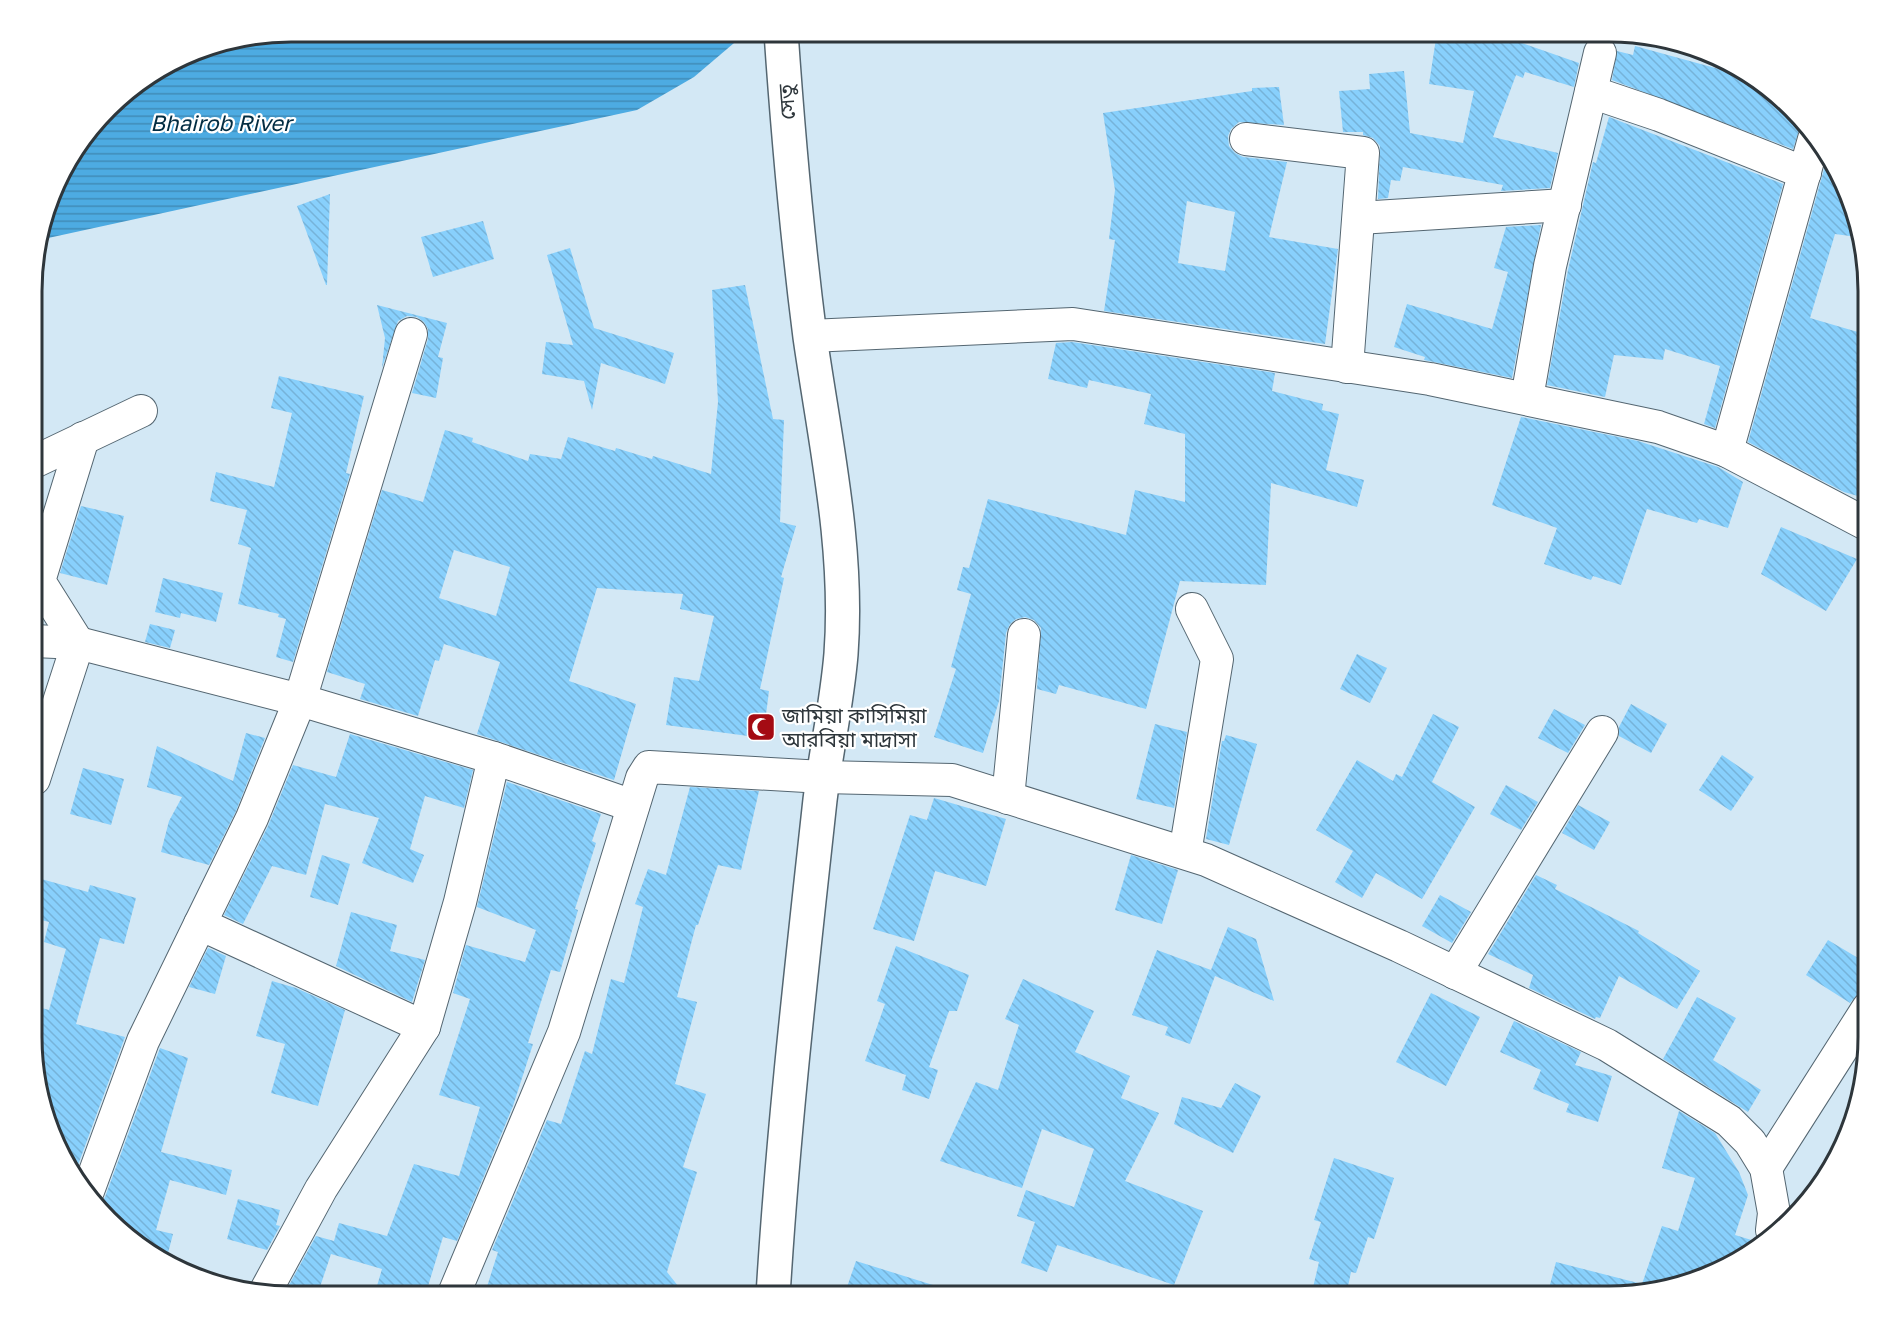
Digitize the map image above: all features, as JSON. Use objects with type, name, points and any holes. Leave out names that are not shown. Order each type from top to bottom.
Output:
[{"type":"highway","name":"সেতু","points":[[774,1286],[782,1153],[823,777],[841,654],[840,536],[810,336],[791,173],[781,42]]},
{"type":"street","points":[[1527,398],[1550,267],[1600,53]]},
{"type":"street","points":[[1591,92],[1659,115],[1804,173]]},
{"type":"street","points":[[1246,139],[1363,153],[1347,367]]},
{"type":"street","points":[[1726,450],[1812,146]]},
{"type":"street","points":[[1359,218],[1565,205]]},
{"type":"street","points":[[810,336],[1073,324],[1527,398],[1658,427],[1726,450],[1858,520]]},
{"type":"street","points":[[90,1185],[143,1041],[252,818],[300,700],[411,334]]},
{"type":"street","points":[[42,458],[141,411]]},
{"type":"street","points":[[42,571],[84,438]]},
{"type":"street","points":[[42,586],[78,643]]},
{"type":"street","points":[[1187,841],[1217,659],[1192,609]]},
{"type":"street","points":[[1008,798],[1024,635]]},
{"type":"street","points":[[42,641],[78,643],[300,700],[494,758],[633,806]]},
{"type":"street","points":[[42,754],[78,643]]},
{"type":"street","points":[[1455,973],[1602,732]]},
{"type":"street","points":[[269,1285],[321,1189],[424,1027],[460,902],[494,758]]},
{"type":"street","points":[[457,1286],[564,1032],[644,771],[650,767],[823,777],[952,780],[1206,860],[1607,1045],[1719,1114],[1750,1142],[1766,1168],[1774,1213],[1773,1224]]},
{"type":"street","points":[[200,924],[424,1027]]},
{"type":"street","points":[[1766,1168],[1858,1024]]},
{"type":"water","name":"Bhairob River","points":[[291,42],[735,42],[694,77],[637,110],[48,238],[55,211],[75,166],[93,139],[115,115],[139,93],[166,75],[226,50],[258,44]]},
{"type":"building","points":[[1435,42],[1519,42],[1579,63],[1574,87],[1525,72],[1523,78],[1516,75],[1493,137],[1558,153],[1550,188],[1501,191],[1503,185],[1403,167],[1400,181],[1391,180],[1388,198],[1378,199],[1380,146],[1373,138],[1363,135],[1363,132],[1343,132],[1339,91],[1370,89],[1369,74],[1404,71],[1410,133],[1463,143],[1474,91],[1429,84]]},
{"type":"building","points":[[1635,46],[1734,75],[1761,93],[1799,130],[1793,149],[1612,80],[1617,51],[1633,55]]},
{"type":"building","points":[[1279,87],[1284,125],[1239,122],[1231,129],[1228,136],[1229,146],[1243,157],[1287,162],[1269,237],[1338,249],[1325,344],[1104,311],[1115,240],[1109,239],[1115,190],[1103,113],[1252,91],[1252,88]],"holes":[[[1187,201],[1235,212],[1225,271],[1178,263]]]},
{"type":"building","points":[[1609,117],[1783,184],[1715,428],[1704,424],[1720,366],[1665,349],[1663,360],[1614,355],[1605,397],[1547,385],[1568,270],[1593,162],[1596,163]]},
{"type":"building","points":[[1825,166],[1845,211],[1852,236],[1835,234],[1810,318],[1858,332],[1858,496],[1844,492],[1748,442]]},
{"type":"building","points":[[330,194],[327,285],[326,285],[297,206]]},
{"type":"building","points":[[483,221],[494,259],[433,277],[421,237]]},
{"type":"building","points":[[1541,225],[1512,378],[1424,360],[1425,357],[1394,347],[1407,304],[1492,329],[1508,272],[1494,268],[1506,227]]},
{"type":"building","points":[[570,248],[594,328],[674,353],[665,384],[601,363],[592,410],[584,381],[542,374],[546,342],[573,345],[547,255]]},
{"type":"building","points":[[745,285],[773,419],[784,420],[780,522],[796,526],[781,577],[784,578],[760,689],[769,691],[763,738],[666,725],[674,677],[699,681],[714,616],[680,609],[683,594],[597,588],[569,681],[636,704],[614,780],[477,734],[500,662],[444,644],[439,661],[435,660],[418,716],[360,699],[365,684],[327,672],[382,490],[423,502],[445,430],[473,438],[472,442],[528,461],[530,454],[561,459],[568,437],[615,451],[616,448],[652,459],[653,456],[711,474],[718,402],[712,290]],"holes":[[[454,550],[510,567],[496,616],[439,598]]]},
{"type":"building","points":[[377,305],[447,323],[438,357],[443,358],[436,398],[412,393],[428,339],[428,329],[424,322],[417,317],[407,316],[398,321],[382,368],[385,338]]},
{"type":"building","points":[[1072,342],[1275,373],[1272,391],[1323,404],[1322,410],[1339,414],[1326,470],[1364,480],[1357,507],[1271,483],[1266,585],[1180,581],[1146,709],[1059,685],[1056,694],[1037,689],[1041,628],[1034,620],[1025,617],[1016,619],[1010,624],[1006,633],[999,701],[983,753],[934,737],[956,669],[951,667],[971,594],[957,590],[963,567],[969,568],[988,499],[1126,535],[1135,490],[1185,502],[1185,434],[1144,424],[1151,394],[1089,380],[1087,388],[1048,379],[1056,343]]},
{"type":"building","points":[[279,376],[364,396],[346,473],[350,474],[293,662],[276,657],[286,619],[278,617],[279,614],[238,604],[251,548],[238,544],[247,510],[210,501],[216,472],[274,487],[292,413],[271,408]]},
{"type":"building","points":[[1521,417],[1638,441],[1718,467],[1743,482],[1728,528],[1699,519],[1697,523],[1647,509],[1621,585],[1593,576],[1591,580],[1544,564],[1557,528],[1492,505]]},
{"type":"building","points":[[81,506],[124,516],[107,585],[60,573]]},
{"type":"building","points":[[1781,527],[1857,559],[1826,611],[1761,574]]},
{"type":"building","points":[[163,578],[223,593],[216,622],[181,613],[180,618],[155,612]]},
{"type":"building","points":[[150,624],[175,630],[170,648],[145,642]]},
{"type":"building","points":[[1357,654],[1387,668],[1370,703],[1340,689]]},
{"type":"building","points":[[1631,704],[1667,724],[1651,753],[1619,736],[1619,727]]},
{"type":"building","points":[[1554,709],[1585,725],[1568,753],[1538,738]]},
{"type":"building","points":[[1433,714],[1459,727],[1432,782],[1475,807],[1422,899],[1376,873],[1362,898],[1335,882],[1353,851],[1316,830],[1357,760],[1393,781],[1396,774],[1402,777]]},
{"type":"building","points":[[1155,724],[1187,732],[1174,808],[1136,799]]},
{"type":"building","points":[[246,733],[265,738],[236,811],[209,865],[161,852],[169,821],[182,797],[147,787],[157,746],[233,781]]},
{"type":"building","points":[[350,734],[473,770],[464,808],[425,796],[410,849],[424,855],[413,883],[362,863],[379,818],[325,804],[306,875],[272,866],[243,924],[224,915],[268,826],[293,765],[336,777]]},
{"type":"building","points":[[1226,735],[1257,744],[1229,845],[1206,839],[1222,741]]},
{"type":"building","points":[[1722,755],[1754,777],[1731,811],[1699,790]]},
{"type":"building","points":[[83,768],[124,779],[111,825],[70,814]]},
{"type":"building","points":[[507,782],[601,814],[592,841],[596,843],[575,909],[578,910],[560,972],[551,970],[528,1043],[533,1044],[513,1106],[457,1241],[443,1237],[428,1286],[377,1286],[382,1269],[331,1254],[320,1286],[289,1286],[316,1236],[334,1241],[339,1223],[387,1236],[414,1164],[459,1176],[480,1107],[439,1095],[470,999],[453,993],[466,945],[525,962],[536,930],[477,907]]},
{"type":"building","points":[[1506,785],[1538,802],[1521,830],[1490,814]]},
{"type":"building","points":[[690,787],[759,791],[741,870],[718,865],[698,925],[696,925],[677,997],[697,1002],[675,1084],[706,1094],[683,1167],[697,1172],[667,1272],[678,1286],[487,1286],[498,1252],[492,1250],[547,1120],[561,1124],[585,1051],[592,1054],[611,979],[624,983],[643,907],[635,904],[648,869],[666,875]]},
{"type":"building","points":[[934,798],[1006,819],[986,886],[935,871],[914,941],[873,929],[910,815],[927,820]]},
{"type":"building","points":[[1578,805],[1610,822],[1594,850],[1562,833]]},
{"type":"building","points":[[322,855],[350,864],[338,905],[310,897]]},
{"type":"building","points":[[1131,855],[1178,870],[1162,924],[1115,910]]},
{"type":"building","points":[[1536,875],[1557,885],[1555,889],[1639,931],[1638,933],[1700,971],[1677,1009],[1619,976],[1600,1018],[1595,1019],[1529,988],[1533,975],[1488,954]]},
{"type":"building","points":[[42,879],[88,892],[90,885],[136,898],[124,944],[100,938],[76,1024],[125,1037],[78,1166],[55,1117],[44,1070],[42,1008],[49,1010],[66,949],[44,942],[49,922],[42,920]]},
{"type":"building","points":[[1440,895],[1471,912],[1452,943],[1422,926]]},
{"type":"building","points":[[351,912],[397,925],[390,951],[425,960],[412,1002],[336,966]]},
{"type":"building","points":[[1228,927],[1256,939],[1274,1001],[1215,976],[1190,1044],[1165,1035],[1168,1027],[1132,1015],[1157,950],[1211,970]]},
{"type":"building","points":[[1828,940],[1858,958],[1858,994],[1850,1003],[1806,975]]},
{"type":"building","points":[[896,946],[969,975],[957,1011],[949,1011],[929,1067],[938,1070],[929,1099],[902,1090],[906,1075],[865,1061],[885,1004],[877,1001]]},
{"type":"building","points":[[208,948],[226,956],[215,994],[189,987]]},
{"type":"building","points":[[1023,979],[1094,1011],[1075,1052],[1130,1076],[1121,1098],[1159,1113],[1125,1181],[1203,1211],[1174,1285],[1057,1245],[1047,1272],[1021,1263],[1035,1222],[1017,1216],[1026,1190],[1074,1207],[1094,1149],[1042,1129],[1022,1188],[940,1161],[976,1082],[998,1090],[1019,1025],[1005,1019]]},
{"type":"building","points":[[272,981],[296,988],[345,1010],[318,1106],[271,1093],[285,1044],[256,1036]]},
{"type":"building","points":[[1431,993],[1480,1017],[1446,1086],[1396,1062]]},
{"type":"building","points":[[1697,997],[1736,1018],[1713,1060],[1761,1090],[1748,1112],[1663,1059]]},
{"type":"building","points":[[1514,1021],[1581,1052],[1575,1065],[1612,1076],[1598,1122],[1566,1112],[1569,1104],[1533,1089],[1541,1070],[1500,1052]]},
{"type":"building","points":[[160,1048],[188,1058],[161,1152],[232,1170],[226,1195],[170,1180],[156,1230],[173,1234],[168,1254],[139,1235],[103,1200]]},
{"type":"building","points":[[1235,1083],[1261,1096],[1233,1153],[1174,1124],[1182,1097],[1221,1108]]},
{"type":"building","points":[[1679,1111],[1715,1133],[1739,1172],[1748,1195],[1735,1235],[1753,1240],[1734,1253],[1689,1273],[1642,1284],[1662,1226],[1678,1231],[1695,1178],[1662,1168]]},
{"type":"building","points":[[1334,1158],[1394,1178],[1374,1239],[1368,1237],[1356,1273],[1351,1272],[1348,1286],[1313,1286],[1319,1262],[1309,1259],[1321,1222],[1314,1220]]},
{"type":"building","points":[[238,1199],[280,1210],[276,1225],[280,1226],[267,1250],[227,1239]]},
{"type":"building","points":[[856,1261],[936,1286],[847,1286]]},
{"type":"building","points":[[1556,1262],[1642,1284],[1550,1286]]},
{"type":"place","name":"জামিয়া কাসিমিয়া আরবিয়া মাদ্রাসা","points":[[761,727]]}]
